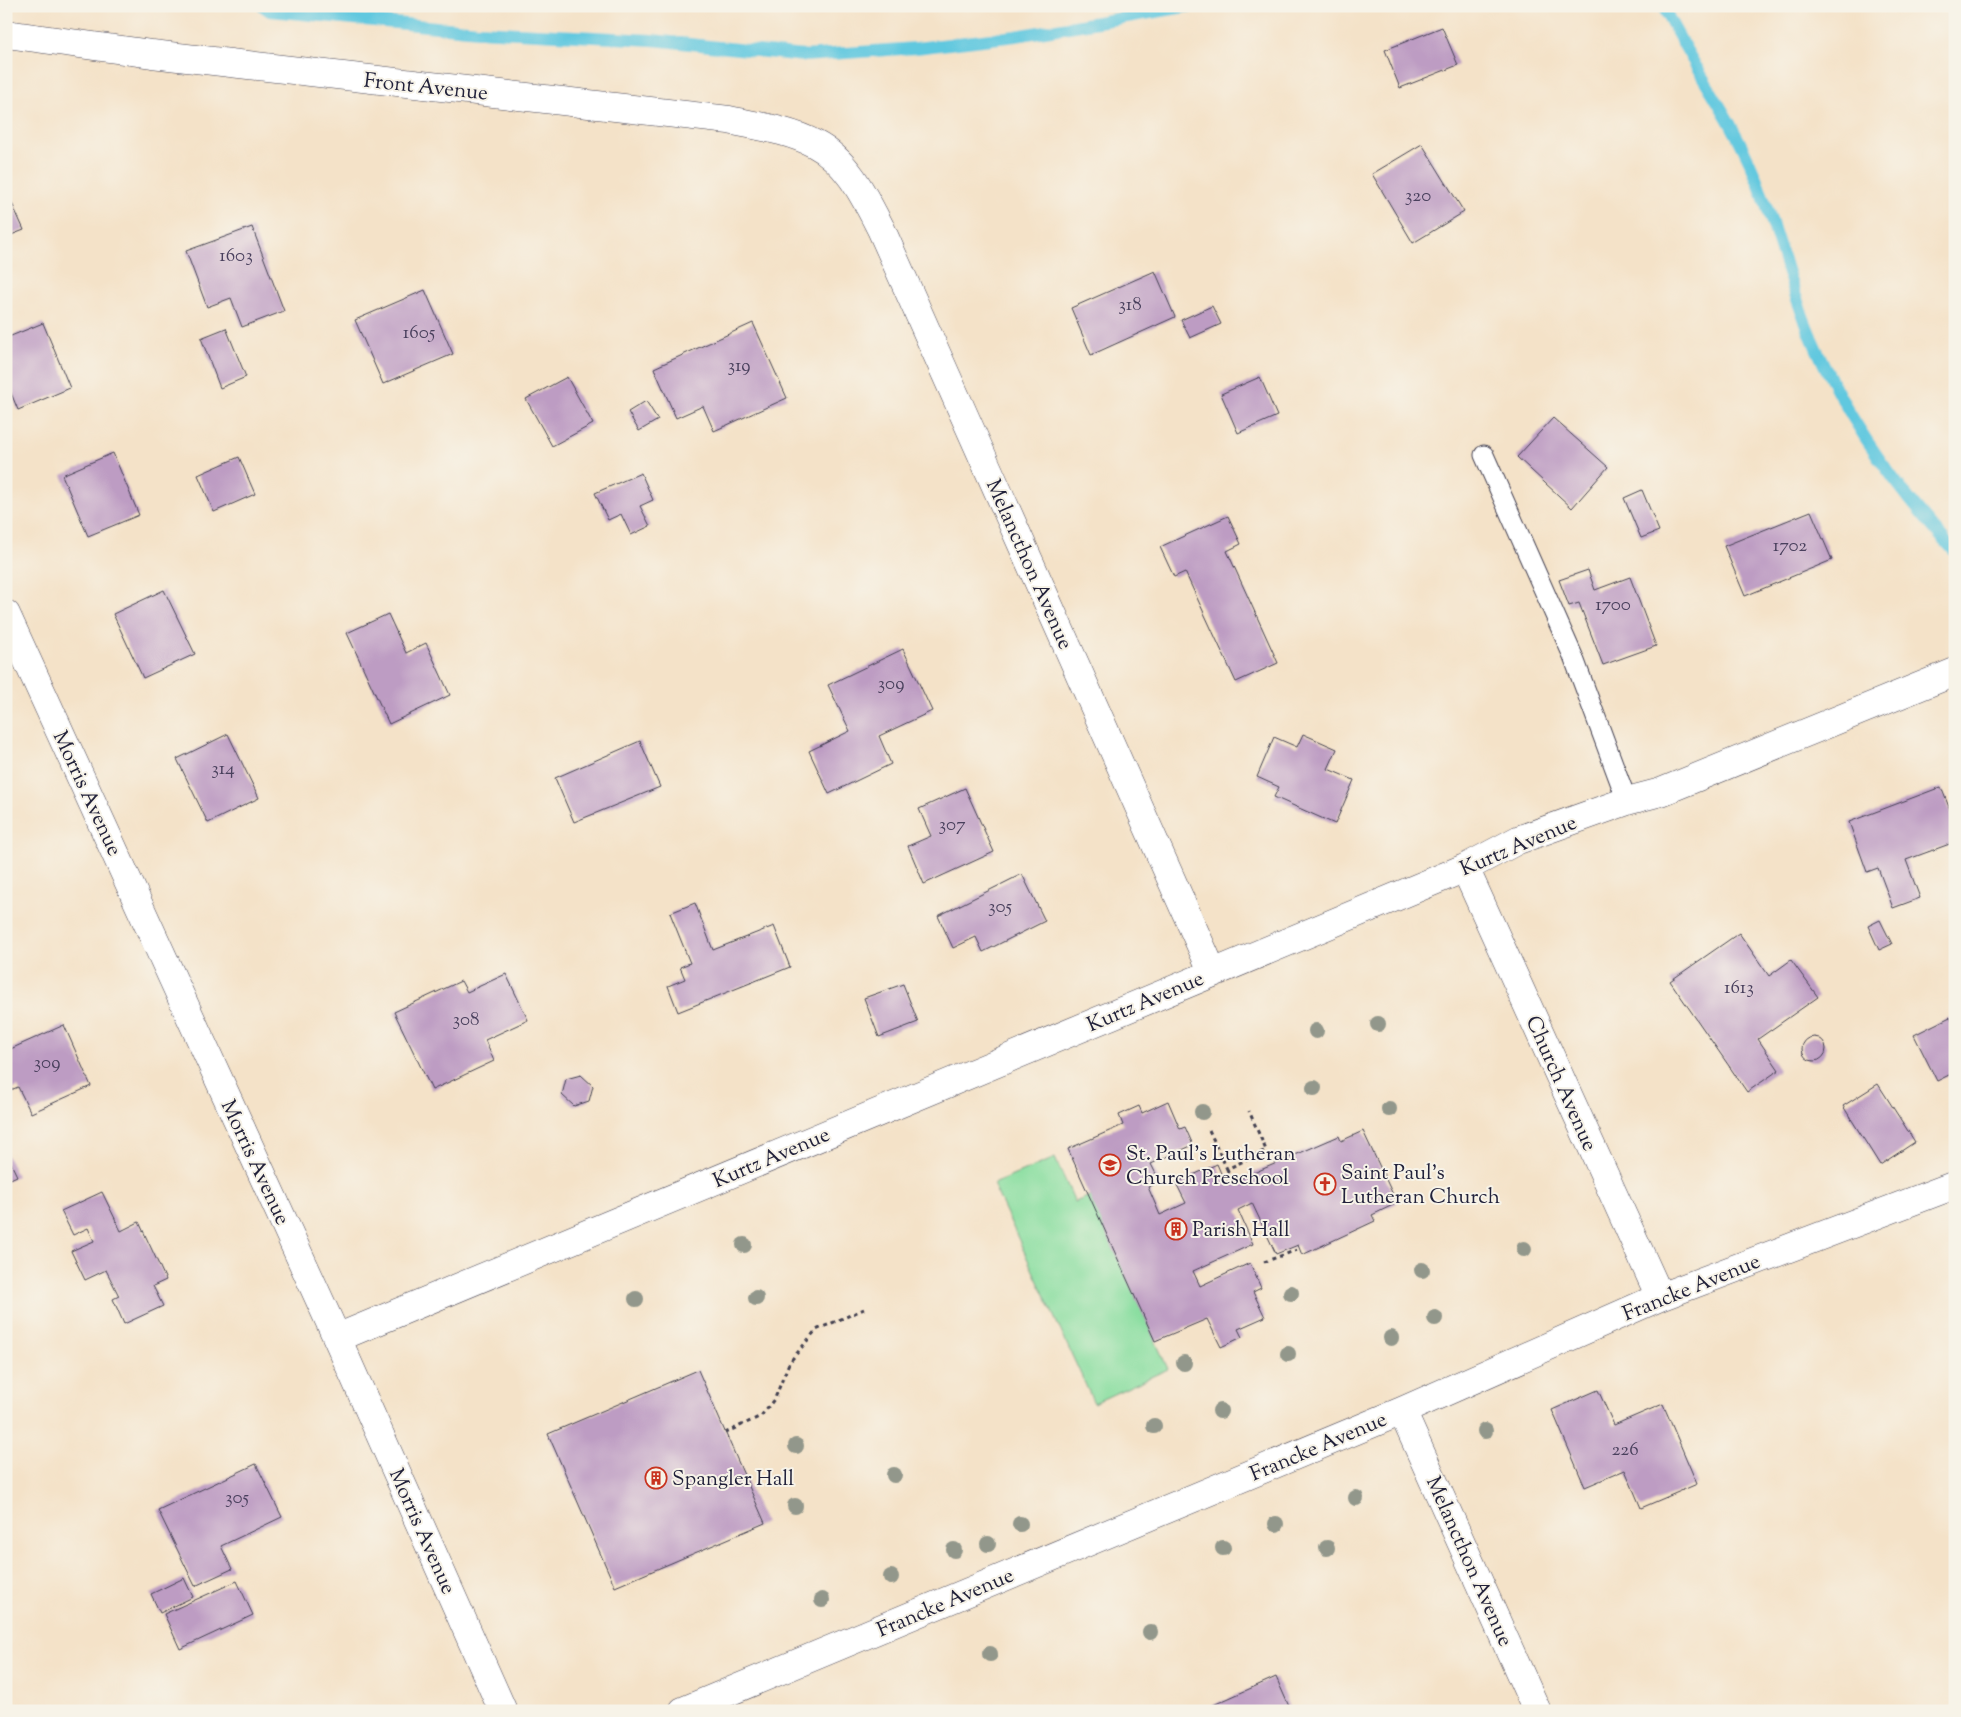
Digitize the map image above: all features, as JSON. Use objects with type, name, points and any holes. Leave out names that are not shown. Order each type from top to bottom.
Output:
[{"type":"street","name":"Front Avenue","points":[[6,34],[152,54],[729,120],[776,130],[815,144],[838,161]]},
{"type":"street","name":"Melancthon Avenue","points":[[838,161],[860,190],[881,229],[1213,973]]},
{"type":"street","name":"Morris Avenue","points":[[6,614],[337,1338],[503,1711]]},
{"type":"street","name":"Kurtz Avenue","points":[[337,1338],[1465,868],[1518,840],[1627,801],[1661,792],[1955,672]]},
{"type":"street","name":"Church Avenue","points":[[1465,868],[1660,1297]]},
{"type":"street","name":"Francke Avenue","points":[[683,1711],[1402,1411],[1660,1297],[1955,1185]]},
{"type":"street","name":"Melancthon Avenue","points":[[1402,1411],[1538,1711]]},
{"type":"lane","points":[[1484,455],[1573,656],[1627,801]]},
{"type":"path","points":[[1227,1169],[1266,1150],[1249,1111]]},
{"type":"path","points":[[1209,1130],[1233,1182]]},
{"type":"path","points":[[1264,1262],[1297,1250]]},
{"type":"path","points":[[725,1433],[761,1416],[775,1398],[789,1363],[816,1330],[864,1309]]},
{"type":"green space","points":[[1055,1158],[1075,1202],[1090,1196],[1168,1369],[1094,1403],[993,1184]]},
{"type":"building","points":[[1442,27],[1458,65],[1400,88],[1385,50]]},
{"type":"building","points":[[1422,144],[1464,212],[1413,243],[1372,174]]},
{"type":"building","points":[[6,190],[24,230],[6,237]]},
{"type":"building","points":[[252,227],[284,311],[242,327],[231,298],[207,307],[186,251]]},
{"type":"building","points":[[1155,271],[1175,317],[1091,355],[1071,308]]},
{"type":"building","points":[[425,290],[453,354],[383,384],[355,320]]},
{"type":"building","points":[[1212,306],[1221,324],[1190,338],[1181,320]]},
{"type":"building","points":[[43,323],[70,388],[18,410],[6,381],[6,338]]},
{"type":"building","points":[[753,323],[787,398],[714,431],[703,406],[676,418],[654,368]]},
{"type":"building","points":[[226,328],[246,377],[220,388],[201,338]]},
{"type":"building","points":[[567,377],[593,424],[552,446],[526,399]]},
{"type":"building","points":[[1260,377],[1277,416],[1238,433],[1221,394]]},
{"type":"building","points":[[646,401],[658,420],[639,431],[628,412]]},
{"type":"building","points":[[1553,418],[1608,467],[1572,508],[1517,457]]},
{"type":"building","points":[[113,453],[139,515],[88,536],[62,475]]},
{"type":"building","points":[[239,457],[255,494],[214,512],[198,475]]},
{"type":"building","points":[[641,473],[653,500],[640,506],[650,526],[631,535],[621,514],[608,520],[595,493]]},
{"type":"building","points":[[1642,490],[1659,531],[1641,538],[1624,498]]},
{"type":"building","points":[[1811,511],[1832,560],[1745,596],[1724,546]]},
{"type":"building","points":[[1228,516],[1241,544],[1227,551],[1278,663],[1236,682],[1185,572],[1174,577],[1160,547]]},
{"type":"building","points":[[1588,570],[1595,590],[1630,577],[1656,646],[1603,665],[1579,603],[1569,606],[1559,580]]},
{"type":"building","points":[[164,590],[195,654],[143,678],[113,614]]},
{"type":"building","points":[[388,614],[406,653],[426,643],[450,695],[389,724],[347,633]]},
{"type":"building","points":[[903,649],[932,711],[879,736],[891,764],[829,794],[809,751],[850,731],[828,685]]},
{"type":"building","points":[[228,734],[259,798],[208,823],[177,759]]},
{"type":"building","points":[[1303,734],[1337,749],[1328,769],[1354,780],[1335,824],[1274,797],[1279,787],[1257,777],[1274,737],[1297,747]]},
{"type":"building","points":[[640,741],[660,787],[574,822],[555,778]]},
{"type":"building","points":[[1941,787],[1955,822],[1955,842],[1906,860],[1920,898],[1893,908],[1878,868],[1867,872],[1849,822]]},
{"type":"building","points":[[965,788],[994,852],[924,884],[908,846],[931,836],[919,809]]},
{"type":"building","points":[[1022,874],[1045,921],[983,952],[976,937],[953,948],[938,916]]},
{"type":"building","points":[[695,903],[713,950],[774,926],[790,967],[678,1012],[668,986],[685,979],[680,967],[690,963],[670,913]]},
{"type":"building","points":[[1880,920],[1892,944],[1879,950],[1868,926]]},
{"type":"building","points":[[1739,933],[1769,976],[1791,960],[1818,997],[1758,1039],[1779,1070],[1747,1092],[1670,981]]},
{"type":"building","points":[[506,974],[528,1020],[485,1040],[494,1061],[432,1090],[394,1012],[461,981],[467,992]]},
{"type":"building","points":[[903,984],[918,1022],[879,1037],[864,998]]},
{"type":"building","points":[[1950,1017],[1955,1026],[1955,1072],[1937,1081],[1914,1035]]},
{"type":"building","points":[[64,1025],[91,1086],[31,1113],[18,1087],[6,1092],[6,1051]]},
{"type":"building","points":[[1814,1037],[1819,1038],[1825,1044],[1825,1054],[1819,1060],[1814,1061],[1809,1060],[1803,1054],[1802,1049],[1803,1044],[1809,1038]]},
{"type":"building","points":[[581,1075],[593,1086],[589,1101],[574,1106],[562,1095],[566,1079]]},
{"type":"building","points":[[1878,1084],[1915,1142],[1880,1165],[1843,1106]]},
{"type":"building","name":"Parish Hall","points":[[1168,1101],[1180,1129],[1185,1127],[1193,1145],[1151,1164],[1160,1182],[1148,1187],[1160,1215],[1186,1203],[1176,1183],[1217,1164],[1226,1185],[1339,1136],[1341,1141],[1363,1131],[1397,1203],[1372,1215],[1375,1221],[1302,1255],[1298,1245],[1276,1254],[1252,1203],[1238,1210],[1253,1244],[1193,1271],[1200,1286],[1250,1263],[1261,1288],[1253,1292],[1265,1317],[1238,1329],[1242,1337],[1221,1347],[1207,1319],[1155,1341],[1068,1149],[1123,1125],[1119,1115],[1139,1106],[1142,1113]]},
{"type":"building","points":[[6,1153],[17,1176],[6,1181]]},
{"type":"building","points":[[102,1192],[121,1231],[139,1222],[166,1280],[153,1286],[163,1306],[124,1324],[113,1299],[119,1296],[106,1270],[85,1280],[71,1251],[94,1241],[88,1228],[73,1235],[61,1211]]},
{"type":"building","name":"Spangler Hall","points":[[698,1370],[765,1523],[615,1587],[548,1434]]},
{"type":"building","points":[[1598,1390],[1614,1425],[1663,1404],[1697,1484],[1641,1508],[1625,1470],[1585,1487],[1552,1410]]},
{"type":"building","points":[[256,1464],[282,1517],[221,1546],[232,1569],[195,1586],[158,1510]]},
{"type":"building","points":[[184,1578],[193,1597],[160,1613],[151,1594]]},
{"type":"building","points":[[237,1581],[253,1615],[180,1649],[164,1614]]},
{"type":"building","points":[[1276,1677],[1291,1711],[1200,1711]]},
{"type":"waterway","points":[[263,6],[270,11],[478,31],[652,40],[804,56],[916,48],[1016,36],[1191,6]]},
{"type":"waterway","points":[[1663,6],[1685,48],[1722,109],[1754,172],[1799,306],[1830,378],[1878,457],[1915,506],[1955,552]]},
{"type":"place","name":"St. Paul's Lutheran Church Preschool","points":[[1110,1165]]},
{"type":"place","name":"Saint Paul's Lutheran Church","points":[[1325,1184]]},
{"type":"place","name":"Parish Hall","points":[[1176,1229]]},
{"type":"place","name":"Spangler Hall","points":[[656,1478]]}]
